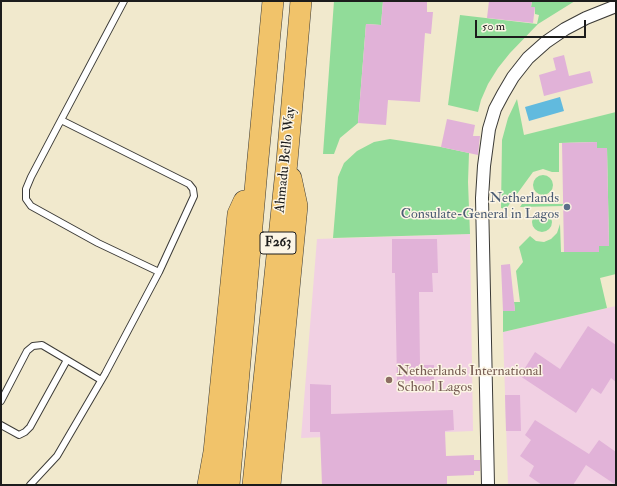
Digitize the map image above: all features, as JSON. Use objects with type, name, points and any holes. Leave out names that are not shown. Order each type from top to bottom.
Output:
[{"type":"highway","name":"Ahmadu Bello Way","points":[[230,481],[273,1]]},
{"type":"highway","name":"Ahmadu Bello Way","points":[[253,485],[287,161],[301,1]]},
{"type":"highway","points":[[270,485],[297,206],[287,161]]},
{"type":"highway","points":[[208,485],[214,452],[238,214],[257,169]]},
{"type":"street","points":[[488,485],[482,198],[489,128],[495,109],[503,94],[513,77],[528,58],[546,42],[565,29],[586,18],[616,6]]},
{"type":"lane","points":[[124,1],[28,183],[26,199],[31,206],[98,243],[159,272]]},
{"type":"lane","points":[[30,485],[57,456],[101,380],[159,272],[194,196],[193,189],[189,184],[61,120]]},
{"type":"lane","points":[[1,401],[27,351],[33,346],[42,345],[101,380]]},
{"type":"lane","points":[[1,424],[19,435],[25,432],[30,427],[67,360]]},
{"type":"shaded area","name":"Netherlands International School Lagos","points":[[470,234],[473,431],[301,438],[317,239]]},
{"type":"shaded area","points":[[616,306],[616,485],[508,485],[503,332]]},
{"type":"green space","points":[[334,1],[383,1],[381,25],[366,24],[358,123],[340,138],[334,154],[323,154]]},
{"type":"green space","points":[[532,1],[575,1],[538,24],[510,53],[488,84],[481,100],[478,112],[448,105],[460,15],[537,24],[539,15],[535,14],[535,8],[531,7]]},
{"type":"green space","points":[[517,99],[524,135],[616,112],[616,274],[600,278],[607,308],[503,332],[503,311],[515,311],[514,302],[520,302],[516,271],[523,262],[519,247],[530,236],[536,241],[544,242],[551,239],[557,233],[560,224],[561,252],[599,252],[599,246],[609,246],[607,148],[597,148],[597,142],[559,143],[559,172],[552,172],[543,169],[533,172],[506,209],[501,208],[502,140],[508,118]]},
{"type":"green space","points":[[390,139],[469,153],[468,182],[470,234],[333,238],[338,177],[344,163],[357,151],[374,142]]},
{"type":"green space","points":[[543,175],[550,178],[553,185],[550,192],[543,195],[536,192],[533,185],[536,178]]},
{"type":"green space","points":[[522,204],[563,204],[563,206],[520,207]]},
{"type":"green space","points":[[542,212],[549,215],[552,222],[549,229],[542,232],[535,229],[532,222],[535,215]]},
{"type":"water","points":[[560,97],[564,111],[529,121],[525,107]]},
{"type":"building","points":[[383,1],[427,1],[427,12],[433,12],[431,34],[425,33],[420,102],[388,100],[386,125],[358,123],[366,24],[381,25]]},
{"type":"building","points":[[489,1],[532,1],[531,7],[535,7],[533,23],[487,18]]},
{"type":"building","points":[[564,55],[569,76],[590,71],[593,83],[544,96],[539,75],[556,70],[553,58]]},
{"type":"building","points":[[447,119],[475,125],[473,136],[480,136],[478,155],[441,147]]},
{"type":"building","points":[[597,142],[597,148],[607,148],[609,246],[599,246],[599,252],[564,252],[562,143]]},
{"type":"building","points":[[392,239],[437,239],[438,273],[432,273],[433,292],[419,292],[420,365],[434,365],[434,381],[397,381],[395,273],[392,273]]},
{"type":"building","points":[[510,264],[515,311],[503,311],[501,265]]},
{"type":"building","points":[[588,326],[616,345],[616,382],[611,378],[601,394],[592,388],[576,413],[520,376],[535,352],[560,369]]},
{"type":"building","points":[[310,384],[331,385],[331,414],[453,410],[454,430],[445,431],[446,456],[474,455],[474,460],[480,460],[480,471],[474,471],[474,475],[447,476],[447,485],[322,485],[320,432],[310,432]]},
{"type":"building","points":[[505,395],[520,395],[521,431],[506,431]]},
{"type":"building","points":[[535,420],[589,454],[599,440],[616,452],[616,485],[586,465],[573,485],[542,485],[529,476],[534,466],[520,456],[531,440],[525,435]]},
{"type":"place","name":"Netherlands Consulate-General in Lagos","points":[[567,207]]},
{"type":"place","name":"Netherlands International School Lagos","points":[[389,380]]}]
